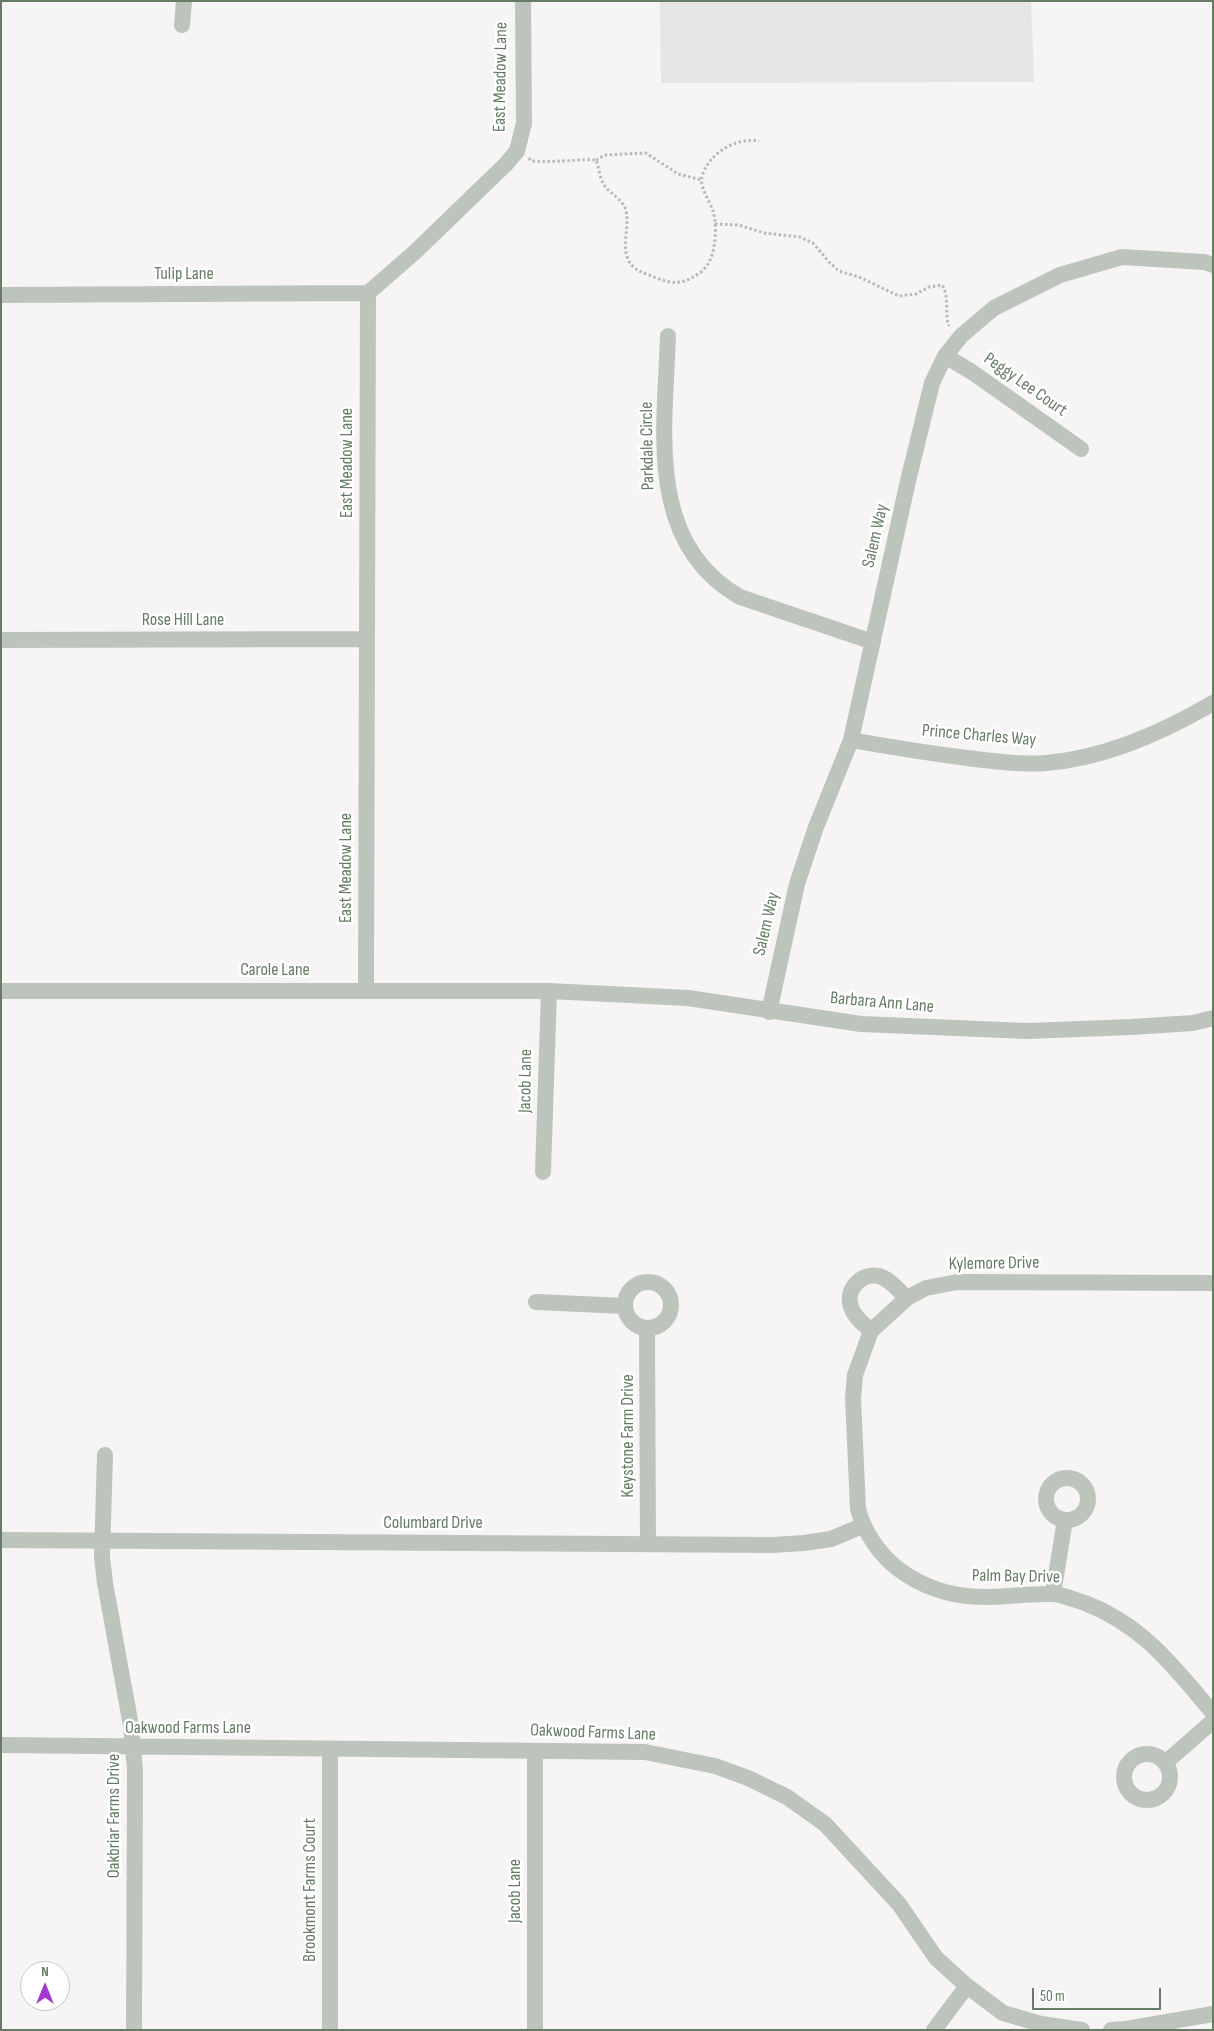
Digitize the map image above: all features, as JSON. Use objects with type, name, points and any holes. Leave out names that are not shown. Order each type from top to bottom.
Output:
[{"type":"street","points":[[182,25],[184,1]]},
{"type":"street","name":"East Meadow Lane","points":[[366,990],[368,293],[506,164],[518,147],[524,124],[523,1]]},
{"type":"street","name":"Salem Way","points":[[770,1012],[796,884],[816,827],[851,740],[932,383],[945,356],[959,339],[994,308],[1060,275],[1122,258],[1204,262],[1213,266]]},
{"type":"street","name":"Tulip Lane","points":[[1,295],[368,293]]},
{"type":"street","name":"Parkdale Circle","points":[[668,336],[664,456],[669,500],[675,521],[694,556],[706,572],[723,587],[740,597],[873,642]]},
{"type":"street","name":"Peggy Lee Court","points":[[945,356],[972,372],[1081,448]]},
{"type":"street","name":"Rose Hill Lane","points":[[1,640],[366,639]]},
{"type":"street","name":"Prince Charles Way","points":[[851,740],[993,761],[1048,762],[1098,753],[1138,741],[1191,716],[1213,703]]},
{"type":"street","name":"Carole Lane","points":[[1,991],[549,991]]},
{"type":"street","name":"Barbara Ann Lane","points":[[549,991],[688,998],[770,1012],[861,1024],[1018,1031],[1132,1027],[1193,1022],[1213,1018]]},
{"type":"street","name":"Jacob Lane","points":[[542,1172],[549,991]]},
{"type":"street","points":[[871,1331],[855,1316],[851,1308],[850,1294],[853,1286],[859,1280],[866,1276],[880,1276],[907,1298]]},
{"type":"street","points":[[642,1282],[657,1284],[664,1288],[671,1302],[670,1310],[662,1323],[648,1328],[634,1324],[626,1313],[625,1306],[629,1291],[642,1282]]},
{"type":"street","name":"Kylemore Drive","points":[[862,1526],[856,1492],[853,1398],[855,1375],[871,1331],[907,1298],[926,1288],[957,1282],[1213,1283]]},
{"type":"street","points":[[536,1302],[625,1306]]},
{"type":"street","name":"Keystone Farm Drive","points":[[648,1328],[648,1544]]},
{"type":"street","name":"Oakbriar Farms Drive","points":[[105,1455],[104,1541],[102,1557],[134,1748],[134,2030]]},
{"type":"street","points":[[1053,1594],[1065,1520]]},
{"type":"street","name":"Columbard Drive","points":[[1,1540],[804,1544],[832,1539],[862,1526]]},
{"type":"street","name":"Palm Bay Drive","points":[[862,1526],[888,1561],[909,1577],[933,1589],[958,1595],[984,1597],[1053,1594],[1105,1612],[1148,1640],[1171,1663],[1213,1713]]},
{"type":"street","points":[[1165,1763],[1213,1721]]},
{"type":"street","name":"Oakwood Farms Lane","points":[[1,1745],[134,1748],[645,1752],[715,1766],[748,1778],[787,1798],[825,1824],[899,1904],[936,1958],[967,1986],[1003,2013],[1041,2024],[1082,2030]]},
{"type":"street","name":"Brookmont Farms Court","points":[[330,1750],[330,2030]]},
{"type":"street","name":"Jacob Lane","points":[[535,1751],[535,2030]]},
{"type":"street","points":[[934,2030],[967,1986]]},
{"type":"street","points":[[1111,2030],[1213,2014]]},
{"type":"path","points":[[596,160],[604,185],[624,206],[627,212],[626,244],[629,262],[637,271],[673,284],[687,282],[703,271],[710,260],[714,245],[714,212],[705,194],[701,177],[710,160],[722,150],[743,141],[759,141]]},
{"type":"path","points":[[518,147],[531,161],[553,163],[596,160],[605,155],[646,153],[678,174],[702,180]]},
{"type":"path","points":[[715,224],[739,225],[764,233],[800,237],[813,243],[830,264],[839,271],[859,277],[900,296],[916,294],[930,287],[942,286],[946,291],[946,317],[951,329],[959,339]]},
{"type":"shaded area","points":[[660,1],[1031,1],[1034,82],[661,83]]}]
